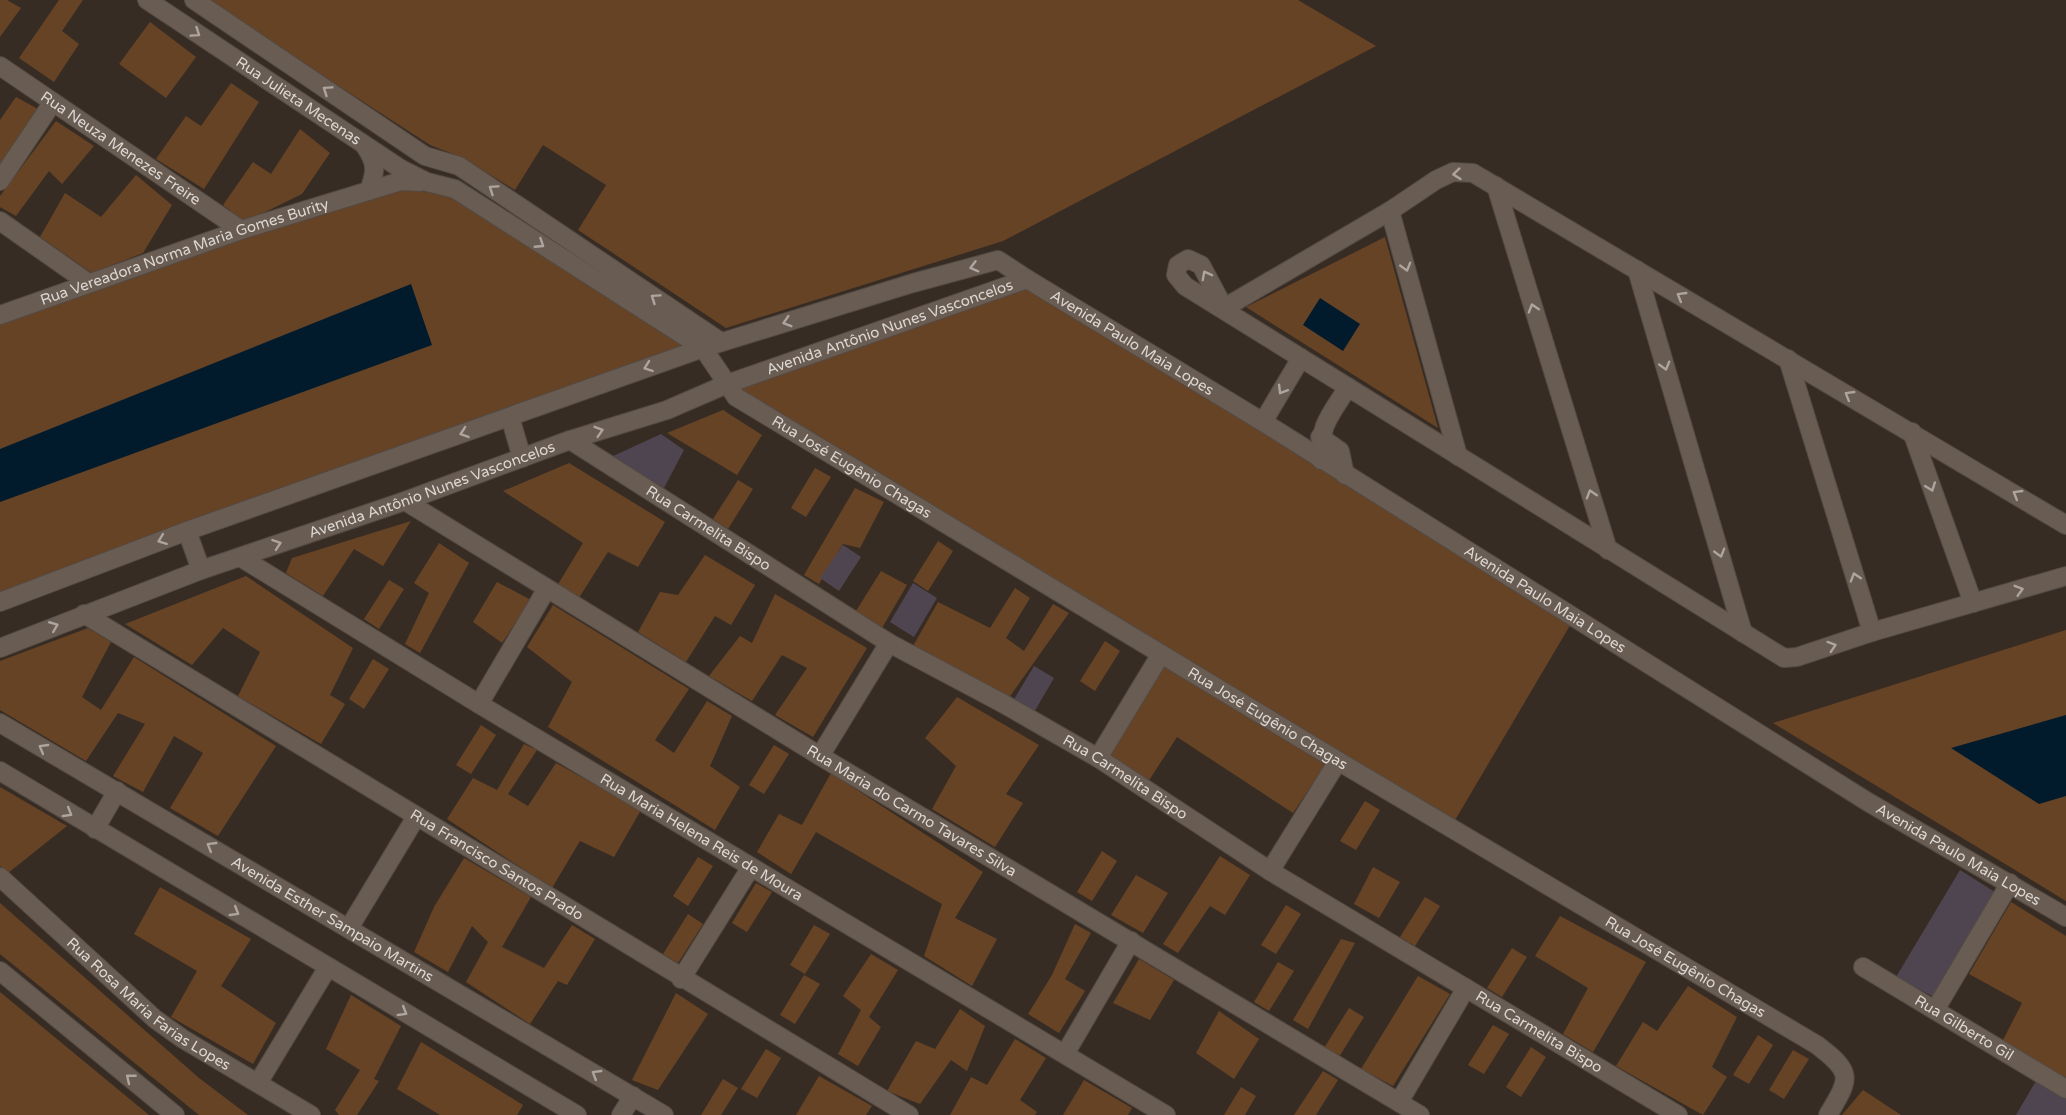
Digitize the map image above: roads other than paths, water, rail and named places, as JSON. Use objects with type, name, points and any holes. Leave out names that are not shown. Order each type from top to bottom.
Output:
[{"type":"street","name":"Rua Julieta Mecenas","points":[[147,0],[401,169],[427,182],[455,189],[703,348]]},
{"type":"street","points":[[194,0],[425,156],[459,166],[721,342]]},
{"type":"street","name":"Rua Neuza Menezes Freire","points":[[0,66],[241,230]]},
{"type":"street","points":[[0,181],[53,102]]},
{"type":"street","points":[[364,145],[374,159],[374,177],[369,191]]},
{"type":"street","points":[[2066,525],[1473,173],[1453,172],[1224,308],[1784,658],[1797,657],[1872,632],[2066,576]]},
{"type":"street","name":"Rua Vereadora Norma Maria Gomes Burity","points":[[0,315],[87,282],[241,230],[401,181],[427,182]]},
{"type":"street","points":[[1496,186],[1608,550]]},
{"type":"street","points":[[1390,211],[1458,456]]},
{"type":"street","points":[[0,221],[87,282]]},
{"type":"street","name":"Avenida Antônio Nunes Vasconcelos","points":[[0,602],[187,531],[721,342],[914,282],[998,260],[1026,279]]},
{"type":"street","points":[[1636,270],[1743,633]]},
{"type":"street","name":"Avenida Antônio Nunes Vasconcelos","points":[[0,648],[201,570],[405,501],[570,440],[667,410],[727,384],[1026,279]]},
{"type":"street","name":"Avenida Paulo Maia Lopes","points":[[1026,279],[1263,422],[1869,802],[2066,918]]},
{"type":"street","name":"Rua José Eugênio Chagas","points":[[703,348],[736,397],[1338,761],[1817,1045],[1846,1073],[1846,1085],[1828,1115]]},
{"type":"street","points":[[1263,422],[1301,358]]},
{"type":"street","points":[[1788,359],[1872,632]]},
{"type":"street","points":[[1321,460],[1322,428],[1348,387]]},
{"type":"street","points":[[510,417],[522,458]]},
{"type":"street","points":[[1912,432],[1973,603]]},
{"type":"street","points":[[1320,437],[1340,450],[1345,475]]},
{"type":"street","name":"Rua Carmelita Bispo","points":[[570,440],[889,643],[1004,704],[1098,758],[1270,871],[1678,1115]]},
{"type":"street","name":"Rua Maria do Carmo Tavares Silva","points":[[405,501],[546,590],[820,756],[1420,1115]]},
{"type":"street","points":[[187,531],[201,570]]},
{"type":"street","name":"Rua Maria Helena Reis de Moura","points":[[240,557],[479,704],[1166,1115]]},
{"type":"street","points":[[479,704],[546,590]]},
{"type":"street","name":"Rua Francisco Santos Prado","points":[[84,614],[681,979],[909,1115]]},
{"type":"street","points":[[820,756],[889,643]]},
{"type":"street","points":[[1098,758],[1161,654]]},
{"type":"street","name":"Avenida Esther Sampaio Martins","points":[[0,723],[664,1115]]},
{"type":"street","points":[[1270,871],[1338,761]]},
{"type":"street","points":[[0,771],[577,1115]]},
{"type":"street","points":[[94,829],[117,791]]},
{"type":"street","points":[[349,928],[416,817]]},
{"type":"street","points":[[681,979],[751,867]]},
{"type":"street","name":"Rua Rosa Maria Farias Lopes","points":[[0,877],[155,1019],[183,1039],[311,1115]]},
{"type":"street","points":[[1935,1010],[2010,884]]},
{"type":"street","points":[[1065,1054],[1131,941]]},
{"type":"street","points":[[258,1083],[328,967]]},
{"type":"street","name":"Rua Gilberto Gil","points":[[1863,967],[2066,1089]]},
{"type":"street","points":[[0,970],[175,1115]]},
{"type":"street","points":[[1399,1102],[1466,988]]},
{"type":"street","points":[[621,1115],[633,1096]]},
{"type":"water","points":[[411,284],[432,345],[0,502],[0,449]]},
{"type":"water","points":[[1320,298],[1360,324],[1343,351],[1303,325]]},
{"type":"water","points":[[2066,715],[2066,796],[2039,804],[1951,748]]}]
